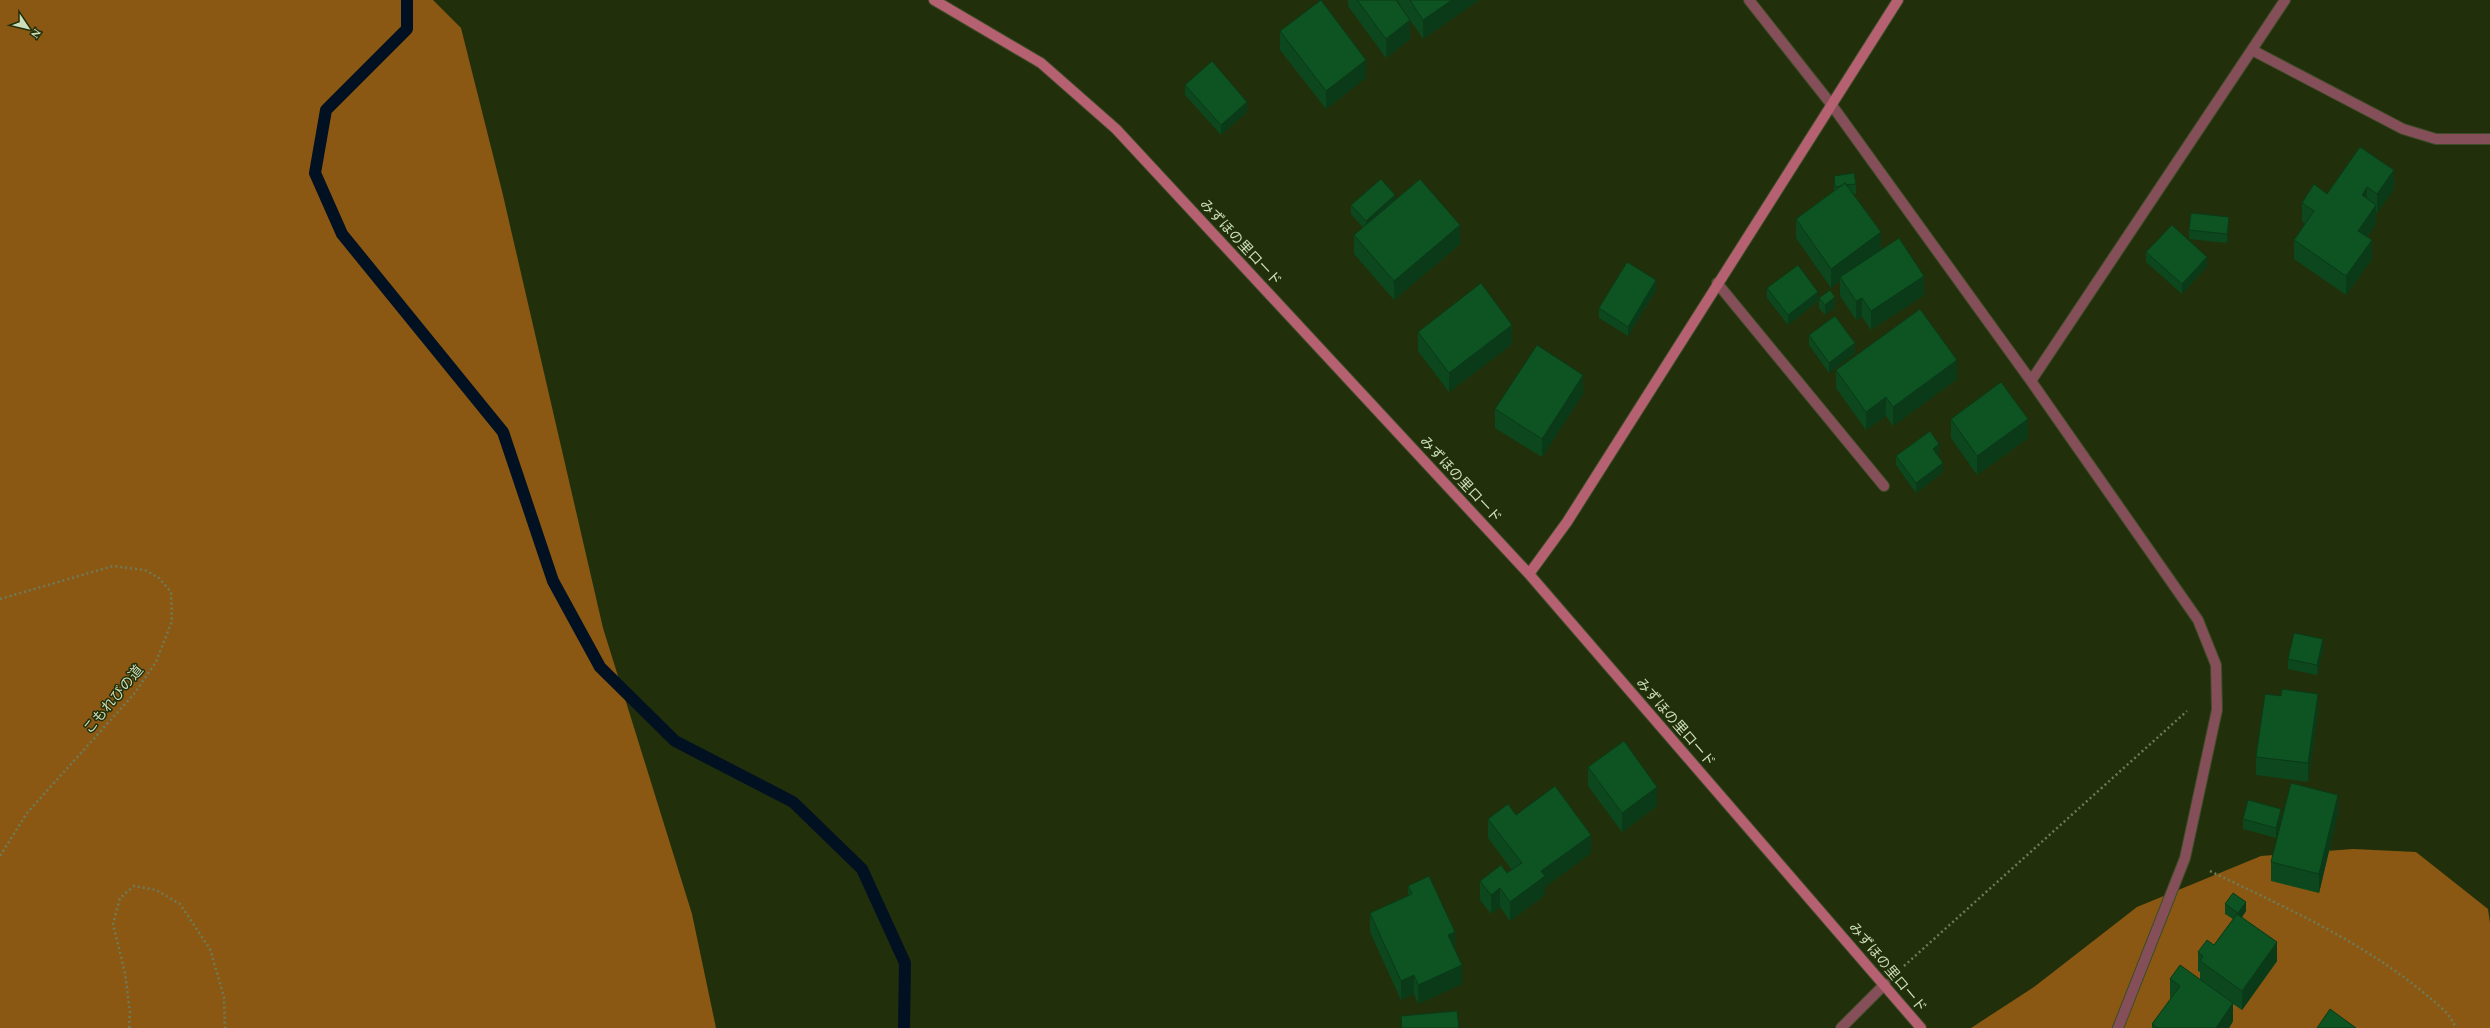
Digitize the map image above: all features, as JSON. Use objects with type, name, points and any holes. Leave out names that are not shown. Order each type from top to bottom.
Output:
[{"type":"street","name":"みずほの里ロード","points":[[934,0],[1040,63],[1116,129],[1529,574],[1921,1028]]},
{"type":"street","points":[[1749,0],[1831,104],[2031,381],[2198,620],[2216,665],[2217,710],[2185,858],[2118,1028]]},
{"type":"street","points":[[1529,574],[1567,522],[1898,0]]},
{"type":"street","points":[[2031,381],[2285,0]]},
{"type":"street","points":[[2252,50],[2403,129],[2436,139],[2490,139]]},
{"type":"street","points":[[1718,283],[1884,486]]},
{"type":"street","points":[[1841,1028],[1884,984]]},
{"type":"path","name":"こもれびの道","points":[[0,599],[113,566],[144,570],[159,578],[171,592],[172,621],[156,662],[134,694],[27,812],[0,856]]},
{"type":"path","points":[[1884,984],[2216,684]]},
{"type":"path","points":[[2185,858],[2353,943],[2398,971],[2451,1015],[2456,1028]]},
{"type":"path","points":[[129,1028],[130,1012],[124,973],[113,924],[120,898],[134,886],[156,890],[180,904],[210,949],[224,997],[225,1028]]},
{"type":"shaded area","points":[[0,0],[433,0],[461,28],[502,191],[603,628],[692,914],[716,1028],[0,1028]]},
{"type":"shaded area","points":[[2353,849],[2416,852],[2488,909],[2490,923],[2490,1028],[1971,1028],[2034,987],[2137,907],[2261,856]]},
{"type":"building","points":[[1321,0],[1366,60],[1326,91],[1280,31]]},
{"type":"building","points":[[1357,0],[1396,0],[1410,20],[1386,39]]},
{"type":"building","points":[[1410,0],[1452,0],[1423,20]]},
{"type":"building","points":[[1212,61],[1247,102],[1221,125],[1185,85]]},
{"type":"building","points":[[2360,147],[2394,170],[2377,194],[2367,187],[2362,195],[2376,205],[2358,231],[2372,240],[2346,276],[2294,240],[2314,211],[2302,203],[2314,184],[2327,194]]},
{"type":"building","points":[[1854,173],[1856,184],[1846,185],[1845,183],[1841,186],[1835,187],[1834,176]]},
{"type":"building","points":[[1381,179],[1395,195],[1366,221],[1351,205]]},
{"type":"building","points":[[1420,179],[1460,225],[1394,281],[1354,235]]},
{"type":"building","points":[[1845,183],[1881,232],[1831,269],[1796,219]]},
{"type":"building","points":[[2191,213],[2229,217],[2227,234],[2189,230]]},
{"type":"building","points":[[2172,225],[2207,257],[2182,284],[2146,252]]},
{"type":"building","points":[[1899,238],[1924,276],[1871,311],[1862,298],[1856,301],[1840,277]]},
{"type":"building","points":[[1627,262],[1656,280],[1628,327],[1599,308]]},
{"type":"building","points":[[1798,265],[1818,292],[1788,315],[1767,288]]},
{"type":"building","points":[[1481,283],[1512,325],[1449,373],[1418,332]]},
{"type":"building","points":[[1830,290],[1835,297],[1825,305],[1819,298]]},
{"type":"building","points":[[1920,309],[1957,360],[1893,407],[1886,397],[1866,412],[1836,370]]},
{"type":"building","points":[[1835,316],[1855,343],[1829,363],[1809,335]]},
{"type":"building","points":[[1537,345],[1583,375],[1542,439],[1495,409]]},
{"type":"building","points":[[2001,382],[2028,419],[1977,456],[1951,419]]},
{"type":"building","points":[[1930,431],[1939,444],[1933,449],[1943,463],[1916,483],[1896,456]]},
{"type":"building","points":[[2294,633],[2323,639],[2317,665],[2288,659]]},
{"type":"building","points":[[2282,689],[2318,694],[2308,763],[2256,757],[2265,694],[2281,696]]},
{"type":"building","points":[[1624,741],[1657,787],[1622,813],[1588,767]]},
{"type":"building","points":[[2291,783],[2338,795],[2319,874],[2271,862]]},
{"type":"building","points":[[1555,786],[1591,835],[1541,871],[1545,876],[1510,902],[1500,888],[1491,895],[1480,881],[1501,865],[1507,873],[1522,863],[1488,819],[1508,804],[1516,815]]},
{"type":"building","points":[[2248,800],[2281,809],[2276,828],[2243,819]]},
{"type":"building","points":[[1429,876],[1455,932],[1448,935],[1462,965],[1418,985],[1414,975],[1401,981],[1370,913],[1412,894],[1408,886]]},
{"type":"building","points":[[2233,893],[2246,902],[2238,913],[2225,904]]},
{"type":"building","points":[[2237,914],[2277,942],[2242,991],[2200,961],[2203,956],[2198,952],[2207,940],[2214,945]]},
{"type":"building","points":[[2180,965],[2233,1003],[2216,1028],[2158,1028],[2152,1024],[2180,986],[2170,979]]},
{"type":"building","points":[[2330,1009],[2356,1028],[2317,1028]]},
{"type":"building","points":[[1457,1011],[1459,1028],[1402,1028],[1401,1016]]},
{"type":"waterway","points":[[407,0],[407,29],[326,110],[315,173],[342,234],[503,432],[553,581],[600,667],[675,741],[793,802],[862,869],[905,963],[904,1028]]}]
